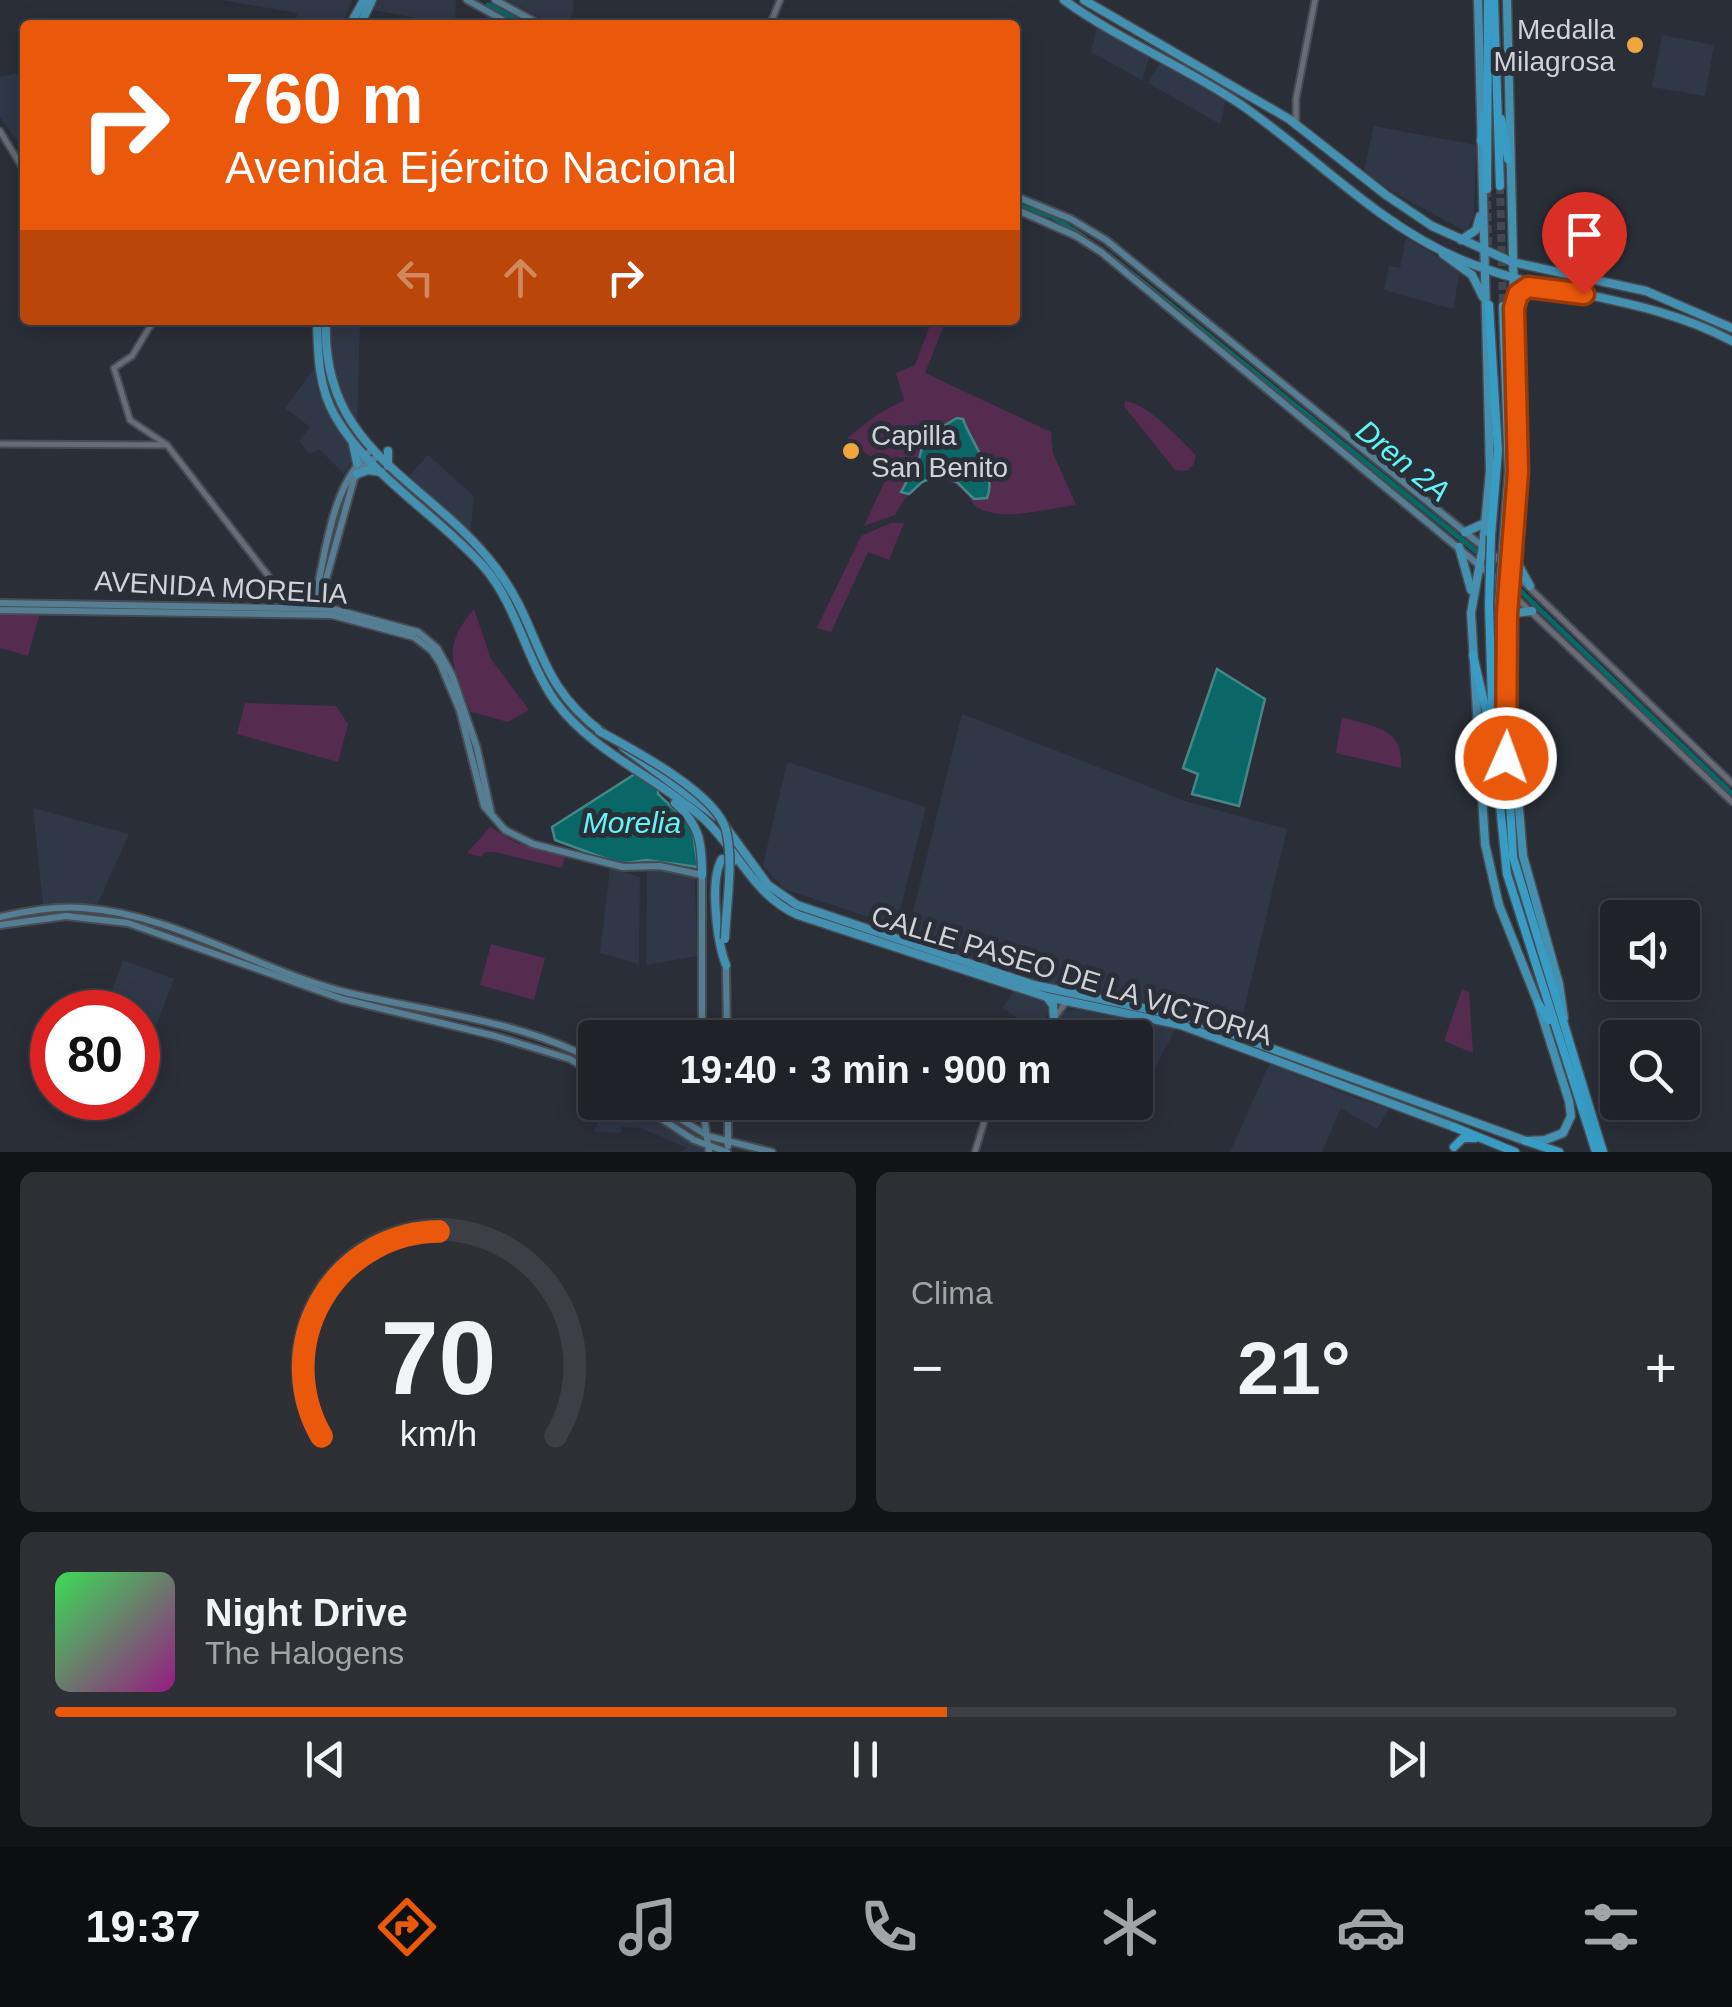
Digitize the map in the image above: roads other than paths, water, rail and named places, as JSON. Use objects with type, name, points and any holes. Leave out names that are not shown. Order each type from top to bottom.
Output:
[{"type":"highway","points":[[1491,0],[1489,140],[1500,186]]},
{"type":"highway","points":[[1491,0],[1508,159]]},
{"type":"highway","points":[[1487,188],[1495,64]]},
{"type":"highway","points":[[1488,306],[1498,451],[1489,605],[1493,738],[1507,874],[1600,1152]]},
{"type":"highway","points":[[1508,307],[1509,472],[1499,606],[1510,835],[1516,874],[1560,1028]]},
{"type":"highway","points":[[1486,333],[1496,406]]},
{"type":"highway","points":[[1507,394],[1514,351]]},
{"type":"highway","points":[[1472,655],[1493,738]]},
{"type":"highway","points":[[1506,758],[1508,684]]},
{"type":"highway","points":[[1538,1003],[1560,1028]]},
{"type":"highway","points":[[1454,1127],[1515,1152]]},
{"type":"highway","points":[[1454,1148],[1466,1137],[1487,1139]]},
{"type":"highway","points":[[1526,1140],[1559,1152]]},
{"type":"main road","points":[[357,12],[372,0]]},
{"type":"main road","points":[[467,0],[480,3],[505,20]]},
{"type":"main road","points":[[495,0],[532,20]]},
{"type":"main road","points":[[1064,0],[1221,91],[1358,196],[1441,250],[1472,275],[1488,306]]},
{"type":"main road","points":[[1084,0],[1276,111],[1414,215],[1461,240],[1512,262],[1673,300],[1732,328]]},
{"type":"main road","points":[[1472,594],[1481,555],[1490,471],[1481,156],[1489,140],[1478,0]]},
{"type":"main road","points":[[1507,0],[1512,262],[1508,307],[1514,351],[1518,472],[1507,624],[1508,684],[1523,856],[1559,984],[1560,1028]]},
{"type":"main road","points":[[1489,140],[1508,159]]},
{"type":"main road","points":[[1358,196],[1368,182]]},
{"type":"main road","points":[[1020,198],[1092,230],[1137,273],[1408,494],[1465,532],[1509,588]]},
{"type":"main road","points":[[1461,240],[1476,230],[1482,207]]},
{"type":"main road","points":[[1020,211],[1076,236],[1137,273],[1408,494],[1459,547],[1472,594],[1472,655],[1487,860],[1499,905],[1538,1003],[1571,1116],[1567,1128],[1556,1137],[1526,1140]]},
{"type":"main road","points":[[1511,243],[1533,267]]},
{"type":"main road","points":[[1441,250],[1512,280],[1662,310],[1732,341]]},
{"type":"main road","points":[[1485,269],[1512,262]]},
{"type":"main road","points":[[1584,294],[1586,279]]},
{"type":"main road","points":[[1508,307],[1520,290],[1537,286]]},
{"type":"main road","name":"CALLE PASEO DE LA VICTORIA","points":[[318,325],[323,384],[329,404],[352,440],[373,453]]},
{"type":"main road","points":[[321,325],[325,331]]},
{"type":"main road","name":"CALLE PASEO DE LA VICTORIA","points":[[326,325],[334,390],[347,419],[386,470],[488,572],[538,673],[563,712],[710,824],[764,892],[785,909],[1047,997],[1185,1018],[1526,1140]]},
{"type":"main road","points":[[315,608],[357,463],[352,440]]},
{"type":"main road","points":[[354,475],[386,470],[388,451]]},
{"type":"main road","points":[[357,463],[373,453]]},
{"type":"main road","points":[[354,475],[373,453]]},
{"type":"main road","name":"CALLE PASEO DE LA VICTORIA","points":[[386,470],[496,567],[552,682],[575,710],[717,817],[768,885],[784,898],[1068,998],[1182,1026],[1454,1127]]},
{"type":"main road","points":[[1465,532],[1485,523]]},
{"type":"main road","points":[[1459,547],[1511,572]]},
{"type":"main road","points":[[1512,550],[1530,586]]},
{"type":"main road","points":[[293,608],[320,592]]},
{"type":"main road","points":[[320,592],[333,609]]},
{"type":"main road","name":"AVENIDA MORELIA","points":[[0,606],[333,609],[418,632],[438,648],[466,714],[491,813]]},
{"type":"main road","name":"AVENIDA MORELIA","points":[[0,606],[326,615],[414,637],[440,663],[460,712],[484,806],[491,813]]},
{"type":"main road","points":[[1507,624],[1515,613],[1532,611]]},
{"type":"main road","points":[[599,730],[689,788],[718,813],[728,840],[727,1020]]},
{"type":"main road","points":[[658,785],[697,826],[702,841],[702,1020]]},
{"type":"main road","points":[[491,813],[504,830],[521,840],[623,868],[644,866],[702,875]]},
{"type":"main road","points":[[726,965],[719,941],[717,868],[726,858],[743,867]]},
{"type":"main road","points":[[0,916],[66,907],[131,915],[329,987],[488,1025],[578,1052]]},
{"type":"main road","points":[[0,925],[66,916],[128,923],[342,1000],[404,1011],[578,1064]]},
{"type":"main road","points":[[880,942],[911,944]]},
{"type":"main road","points":[[961,969],[988,975],[996,972]]},
{"type":"main road","points":[[1047,997],[1053,1004],[1054,1018]]},
{"type":"main road","points":[[662,1120],[709,1149],[772,1152]]},
{"type":"main road","points":[[680,1120],[728,1148],[754,1152]]},
{"type":"main road","points":[[674,1128],[691,1134],[700,1120]]},
{"type":"main road","points":[[703,1120],[709,1149]]},
{"type":"main road","points":[[728,1120],[728,1148]]},
{"type":"street","points":[[1296,124],[1296,99],[1316,0]]},
{"type":"street","points":[[1276,111],[1296,99]]},
{"type":"street","points":[[0,131],[20,164]]},
{"type":"street","points":[[151,325],[132,356],[114,368],[130,420],[167,445],[293,608]]},
{"type":"street","points":[[0,444],[167,445]]},
{"type":"street","points":[[1511,572],[1732,783]]},
{"type":"street","points":[[1509,588],[1732,802]]},
{"type":"street","points":[[1569,646],[1579,636]]},
{"type":"street","points":[[1054,1018],[1068,998]]},
{"type":"street","points":[[975,1152],[985,1120]]},
{"type":"water","points":[[957,418],[963,419],[986,468],[987,498],[974,499],[957,482],[940,475],[922,482],[909,494],[901,492],[919,459],[925,437]]},
{"type":"water","points":[[1217,669],[1265,699],[1239,806],[1192,794],[1198,774],[1183,768]]},
{"type":"water","name":"Morelia","points":[[635,774],[658,788],[658,794],[692,826],[698,867],[646,860],[620,864],[555,840],[552,827]]},
{"type":"waterway","name":"Dren 2A","points":[[488,5],[516,20]]},
{"type":"waterway","name":"Dren 2A","points":[[1020,206],[1052,216],[1084,237]]},
{"type":"waterway","name":"Dren 2A","points":[[1109,255],[1482,556]]},
{"type":"waterway","name":"Dren 2A","points":[[1509,580],[1732,794]]},
{"type":"tunnel","points":[[1500,186],[1503,306]]},
{"type":"tunnel","points":[[1487,189],[1488,254]]},
{"type":"place","name":"Medalla Milagrosa","points":[[1635,45]]},
{"type":"place","name":"Capilla San Benito","points":[[851,451]]}]
